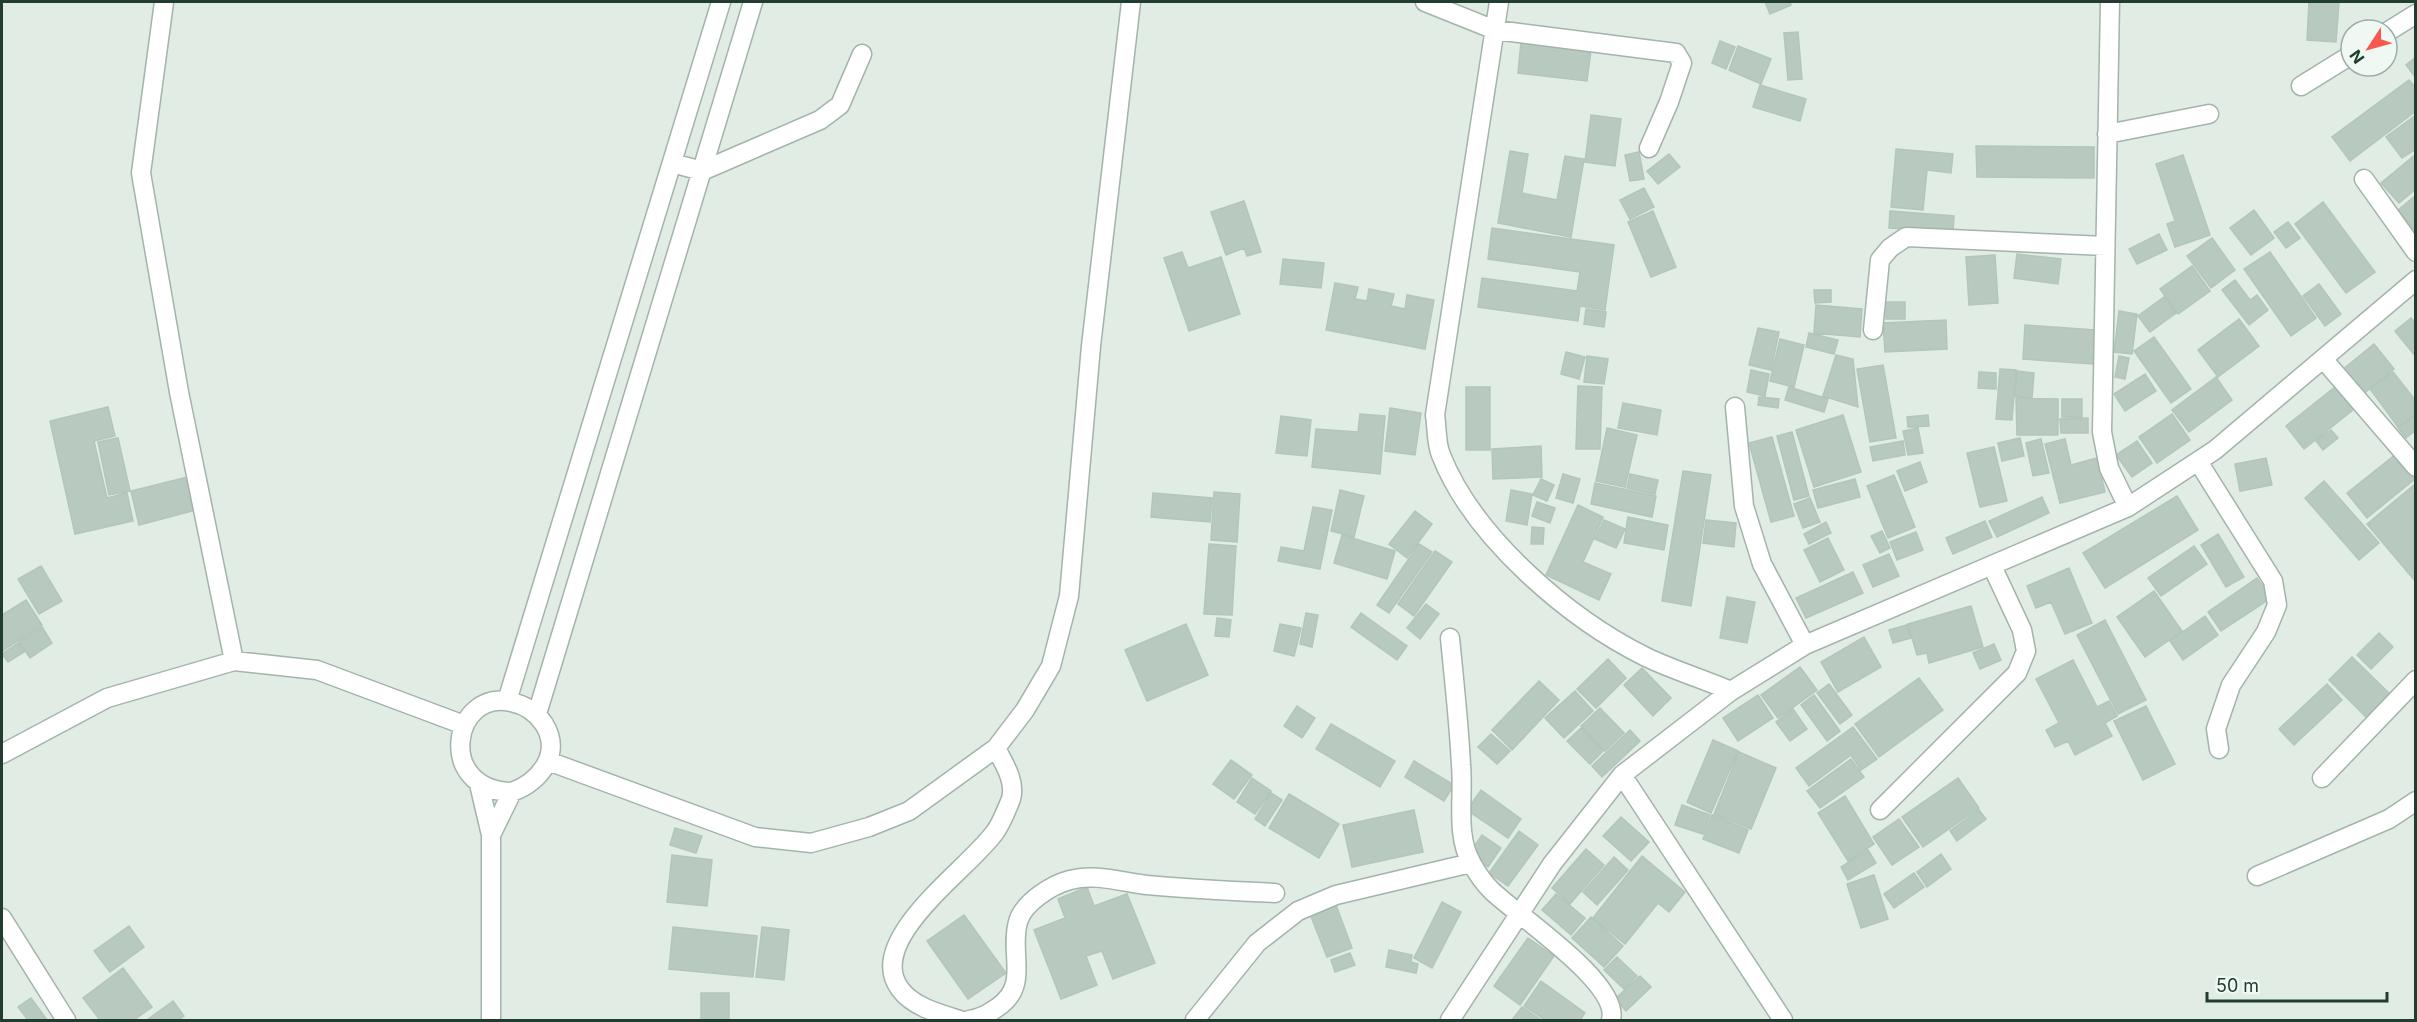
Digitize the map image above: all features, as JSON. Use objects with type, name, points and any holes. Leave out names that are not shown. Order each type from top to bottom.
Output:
[{"type":"street","points":[[164,2],[141,173],[179,392],[234,661]]},
{"type":"street","points":[[507,701],[721,2]]},
{"type":"street","points":[[537,714],[753,2]]},
{"type":"street","points":[[548,761],[755,837],[811,843],[869,827],[909,811],[996,748],[1025,710],[1051,666],[1069,596],[1091,346],[1131,2]]},
{"type":"street","points":[[1425,2],[1495,30],[1676,53],[1682,63],[1669,102],[1649,148]]},
{"type":"street","points":[[1499,2],[1435,414],[1440,454],[1467,503],[1522,571],[1584,620],[1646,657],[1731,691]]},
{"type":"street","points":[[2110,2],[2102,432],[2109,468],[2128,507]]},
{"type":"street","points":[[2399,24],[2415,14]]},
{"type":"street","points":[[672,163],[702,171],[820,120],[840,105],[862,54]]},
{"type":"street","points":[[2301,87],[2339,63]]},
{"type":"street","points":[[2108,134],[2209,114]]},
{"type":"street","points":[[2364,179],[2415,252]]},
{"type":"street","points":[[1873,330],[1880,260],[1890,248],[1906,237],[2105,246]]},
{"type":"street","points":[[1450,1020],[1552,864],[1622,775],[1731,691],[1805,645],[2128,507],[2199,463],[2324,360],[2415,280]]},
{"type":"street","points":[[2324,360],[2415,468]]},
{"type":"street","points":[[1735,407],[1744,506],[1762,564],[1805,645]]},
{"type":"street","points":[[586,443],[616,453]]},
{"type":"street","points":[[2199,463],[2273,581],[2277,604],[2266,632],[2231,685],[2216,729],[2219,749]]},
{"type":"street","points":[[1880,810],[2018,673],[2026,651],[2022,630],[1992,566]]},
{"type":"street","points":[[1450,638],[1462,767],[1462,839],[1471,863],[1491,890],[1520,912],[1595,981],[1610,1002],[1611,1020]]},
{"type":"street","points":[[2,754],[107,698],[234,661],[317,670],[464,724]]},
{"type":"street","points":[[2322,778],[2415,680]]},
{"type":"street","points":[[507,701],[523,704],[537,714],[546,728],[550,744],[548,761],[540,776],[527,786],[512,792],[495,791],[479,784],[467,773],[460,758],[459,741],[464,724],[475,711],[490,703],[507,701]]},
{"type":"street","points":[[960,1020],[927,1010],[900,990],[891,968],[898,940],[921,911],[995,832],[1011,798],[1012,780],[996,748]]},
{"type":"street","points":[[1622,775],[1783,1020]]},
{"type":"street","points":[[479,784],[491,835],[490,1020]]},
{"type":"street","points":[[491,835],[512,792]]},
{"type":"street","points":[[2257,876],[2389,819],[2415,801]]},
{"type":"street","points":[[1195,1020],[1257,944],[1298,911],[1336,895],[1471,863]]},
{"type":"street","points":[[969,1020],[983,1018],[1006,1002],[1018,982],[1018,923],[1025,909],[1041,894],[1069,880],[1100,877],[1200,890],[1275,893]]},
{"type":"street","points":[[2,918],[66,1020]]},
{"type":"building","points":[[1765,2],[1790,2],[1791,5],[1770,14]]},
{"type":"building","points":[[2309,2],[2339,2],[2336,42],[2307,40]]},
{"type":"building","points":[[1798,32],[1802,79],[1788,80],[1784,33]]},
{"type":"building","points":[[1720,41],[1735,47],[1726,69],[1712,63]]},
{"type":"building","points":[[1521,42],[1591,50],[1587,81],[1518,73]]},
{"type":"building","points":[[1738,46],[1771,59],[1761,84],[1729,70]]},
{"type":"building","points":[[2416,57],[2416,78],[2406,65]]},
{"type":"building","points":[[2409,80],[2416,88],[2416,111],[2350,161],[2332,137]]},
{"type":"building","points":[[1760,85],[1806,99],[1800,121],[1753,107]]},
{"type":"building","points":[[1591,115],[1621,119],[1615,166],[1585,162]]},
{"type":"building","points":[[2416,115],[2416,149],[2402,158],[2386,137]]},
{"type":"building","points":[[1976,146],[2094,147],[2094,178],[1977,177]]},
{"type":"building","points":[[1896,149],[1953,154],[1951,173],[1927,170],[1923,210],[1891,207]]},
{"type":"building","points":[[1510,151],[1528,154],[1522,193],[1557,200],[1565,156],[1584,159],[1571,237],[1498,223]]},
{"type":"building","points":[[1639,152],[1644,179],[1630,181],[1625,155]]},
{"type":"building","points":[[1669,154],[1680,167],[1658,184],[1647,171]]},
{"type":"building","points":[[2416,154],[2416,189],[2399,203],[2381,183]]},
{"type":"building","points":[[2183,155],[2210,235],[2175,247],[2167,224],[2175,221],[2156,164]]},
{"type":"building","points":[[1644,188],[1654,207],[1630,219],[1620,200]]},
{"type":"building","points":[[2416,195],[2416,232],[2398,210]]},
{"type":"building","points":[[1244,201],[1261,252],[1247,256],[1244,248],[1226,255],[1211,212]]},
{"type":"building","points":[[2323,202],[2375,272],[2346,293],[2295,224]]},
{"type":"building","points":[[2254,210],[2274,238],[2251,255],[2230,228]]},
{"type":"building","points":[[1653,211],[1676,267],[1651,277],[1628,222]]},
{"type":"building","points":[[1890,211],[1954,216],[1953,232],[1889,228]]},
{"type":"building","points":[[2288,222],[2300,238],[2286,248],[2274,232]]},
{"type":"building","points":[[1492,228],[1614,245],[1605,310],[1580,306],[1578,321],[1478,307],[1482,278],[1577,291],[1580,272],[1488,259]]},
{"type":"building","points":[[2159,234],[2167,250],[2137,264],[2129,249]]},
{"type":"building","points":[[2212,238],[2235,270],[2211,288],[2187,256]]},
{"type":"building","points":[[1182,252],[1188,268],[1221,257],[1240,314],[1189,331],[1164,258]]},
{"type":"building","points":[[2270,252],[2316,318],[2291,336],[2244,269]]},
{"type":"building","points":[[2017,254],[2061,259],[2058,284],[2014,278]]},
{"type":"building","points":[[1995,255],[1998,303],[1969,305],[1966,257]]},
{"type":"building","points":[[1283,259],[1324,263],[1321,288],[1280,284]]},
{"type":"building","points":[[2192,266],[2210,291],[2178,314],[2160,289]]},
{"type":"building","points":[[2235,280],[2250,300],[2257,295],[2268,310],[2249,325],[2222,290]]},
{"type":"building","points":[[1335,283],[1358,287],[1355,299],[1367,301],[1369,289],[1394,294],[1391,306],[1405,309],[1407,295],[1434,300],[1425,349],[1326,330]]},
{"type":"building","points":[[2319,284],[2341,314],[2325,326],[2303,296]]},
{"type":"building","points":[[1814,290],[1831,290],[1831,302],[1815,303]]},
{"type":"building","points":[[2164,297],[2176,313],[2150,332],[2138,316]]},
{"type":"building","points":[[1886,302],[1905,302],[1905,319],[1886,319]]},
{"type":"building","points":[[1816,305],[1862,309],[1860,337],[1814,333]]},
{"type":"building","points":[[1586,309],[1606,312],[1604,327],[1584,324]]},
{"type":"building","points":[[2119,311],[2137,314],[2132,354],[2114,352]]},
{"type":"building","points":[[2411,318],[2416,324],[2416,357],[2395,331]]},
{"type":"building","points":[[2239,319],[2259,346],[2218,377],[2198,350]]},
{"type":"building","points":[[1946,320],[1947,349],[1885,352],[1883,323]]},
{"type":"building","points":[[2025,325],[2095,330],[2093,364],[2023,359]]},
{"type":"building","points":[[1758,328],[1779,332],[1771,370],[1749,365]]},
{"type":"building","points":[[1809,333],[1838,340],[1834,354],[1806,347]]},
{"type":"building","points":[[2154,337],[2191,389],[2171,403],[2134,351]]},
{"type":"building","points":[[1780,339],[1804,345],[1794,387],[1770,381]]},
{"type":"building","points":[[2374,344],[2394,369],[2362,395],[2342,370]]},
{"type":"building","points":[[1566,352],[1585,357],[1579,379],[1561,374]]},
{"type":"building","points":[[1836,355],[1853,359],[1858,407],[1823,396]]},
{"type":"building","points":[[1587,356],[1608,359],[1604,384],[1584,382]]},
{"type":"building","points":[[2119,356],[2129,358],[2125,379],[2115,377]]},
{"type":"building","points":[[1883,365],[1896,438],[1870,442],[1857,369]]},
{"type":"building","points":[[2000,369],[2016,370],[2012,420],[1996,419]]},
{"type":"building","points":[[1751,370],[1769,374],[1765,396],[1747,392]]},
{"type":"building","points":[[2017,371],[2034,373],[2032,398],[2015,396]]},
{"type":"building","points":[[1979,372],[1996,373],[1996,389],[1978,388]]},
{"type":"building","points":[[2393,372],[2416,401],[2416,414],[2398,427],[2370,389]]},
{"type":"building","points":[[2145,374],[2156,391],[2125,411],[2114,394]]},
{"type":"building","points":[[2216,377],[2232,400],[2189,432],[2172,410]]},
{"type":"building","points":[[2340,383],[2358,406],[2304,449],[2286,426]]},
{"type":"building","points":[[1578,386],[1602,387],[1600,449],[1576,449]]},
{"type":"building","points":[[1466,387],[1490,387],[1490,450],[1466,450]]},
{"type":"building","points":[[1789,387],[1828,399],[1824,412],[1785,400]]},
{"type":"building","points":[[1759,397],[1779,399],[1778,408],[1758,405]]},
{"type":"building","points":[[2016,398],[2058,399],[2058,435],[2017,435]]},
{"type":"building","points":[[2062,399],[2082,399],[2082,417],[2062,417]]},
{"type":"building","points":[[1623,403],[1661,410],[1657,435],[1618,428]]},
{"type":"building","points":[[108,407],[115,436],[94,441],[107,498],[127,493],[133,521],[75,534],[50,421]]},
{"type":"building","points":[[1390,408],[1421,413],[1415,455],[1385,451]]},
{"type":"building","points":[[1360,414],[1385,416],[1380,474],[1312,467],[1316,429],[1358,432]]},
{"type":"building","points":[[2172,414],[2190,440],[2157,463],[2139,437]]},
{"type":"building","points":[[1843,415],[1861,472],[1814,487],[1796,430]]},
{"type":"building","points":[[1928,415],[1929,426],[1908,427],[1907,417]]},
{"type":"building","points":[[2416,415],[2416,430],[2406,438],[2398,428]]},
{"type":"building","points":[[1281,416],[1311,420],[1307,456],[1276,453]]},
{"type":"building","points":[[2088,418],[2088,433],[2061,433],[2060,419]]},
{"type":"building","points":[[1607,428],[1637,435],[1625,487],[1596,481]]},
{"type":"building","points":[[1918,428],[1923,453],[1908,455],[1903,431]]},
{"type":"building","points":[[2331,430],[2338,438],[2323,450],[2316,441]]},
{"type":"building","points":[[1792,432],[1809,496],[1794,500],[1777,436]]},
{"type":"building","points":[[1772,437],[1794,516],[1771,522],[1749,443]]},
{"type":"building","points":[[118,438],[130,491],[109,495],[98,442]]},
{"type":"building","points":[[2020,438],[2024,456],[2002,461],[1998,443]]},
{"type":"building","points":[[2041,439],[2049,473],[2033,476],[2026,443]]},
{"type":"building","points":[[2065,439],[2071,465],[2097,458],[2105,492],[2060,503],[2045,444]]},
{"type":"building","points":[[1903,441],[1905,455],[1873,461],[1870,447]]},
{"type":"building","points":[[2137,441],[2152,463],[2132,477],[2116,455]]},
{"type":"building","points":[[1541,446],[1542,477],[1493,479],[1492,449]]},
{"type":"building","points":[[1994,447],[2007,501],[1980,507],[1967,453]]},
{"type":"building","points":[[2396,454],[2416,478],[2367,518],[2347,493]]},
{"type":"building","points":[[2266,458],[2272,485],[2240,491],[2235,464]]},
{"type":"building","points":[[1920,462],[1927,482],[1905,491],[1897,471]]},
{"type":"building","points":[[1683,471],[1711,475],[1691,606],[1662,601]]},
{"type":"building","points":[[1563,474],[1580,479],[1573,503],[1556,498]]},
{"type":"building","points":[[1630,474],[1658,480],[1655,494],[1627,488]]},
{"type":"building","points":[[1894,475],[1915,527],[1888,538],[1867,486]]},
{"type":"building","points":[[188,477],[196,510],[139,525],[131,491]]},
{"type":"building","points":[[1541,479],[1554,485],[1547,501],[1533,495]]},
{"type":"building","points":[[1855,479],[1860,497],[1818,508],[1813,490]]},
{"type":"building","points":[[2324,481],[2379,543],[2359,560],[2305,498]]},
{"type":"building","points":[[1595,483],[1656,496],[1652,517],[1591,504]]},
{"type":"building","points":[[2414,485],[2416,488],[2416,582],[2367,524]]},
{"type":"building","points":[[1340,490],[1364,496],[1354,537],[1331,531]]},
{"type":"building","points":[[1511,490],[1532,494],[1527,525],[1506,521]]},
{"type":"building","points":[[1214,492],[1240,494],[1237,542],[1211,540]]},
{"type":"building","points":[[1153,493],[1212,498],[1210,522],[1151,517]]},
{"type":"building","points":[[2177,496],[2198,530],[2105,588],[2083,553]]},
{"type":"building","points":[[2042,497],[2049,513],[1997,537],[1989,521]]},
{"type":"building","points":[[1810,498],[1820,522],[1803,528],[1794,504]]},
{"type":"building","points":[[1537,502],[1555,508],[1550,523],[1532,516]]},
{"type":"building","points":[[1578,505],[1603,517],[1583,562],[1611,574],[1599,600],[1546,575]]},
{"type":"building","points":[[1313,507],[1332,510],[1320,569],[1278,561],[1281,547],[1304,551]]},
{"type":"building","points":[[1415,511],[1432,524],[1407,558],[1389,544]]},
{"type":"building","points":[[1628,517],[1668,525],[1664,550],[1624,543]]},
{"type":"building","points":[[1604,520],[1625,529],[1616,548],[1595,539]]},
{"type":"building","points":[[1706,520],[1736,523],[1734,547],[1703,543]]},
{"type":"building","points":[[1985,521],[1992,537],[1953,554],[1946,538]]},
{"type":"building","points":[[1826,522],[1831,533],[1809,544],[1804,534]]},
{"type":"building","points":[[1532,527],[1544,528],[1543,544],[1531,544]]},
{"type":"building","points":[[1882,531],[1890,548],[1880,553],[1871,536]]},
{"type":"building","points":[[1916,532],[1923,550],[1897,560],[1890,542]]},
{"type":"building","points":[[2218,534],[2244,577],[2226,587],[2201,545]]},
{"type":"building","points":[[1342,535],[1395,551],[1387,579],[1334,563]]},
{"type":"building","points":[[1828,538],[1844,570],[1820,582],[1804,550]]},
{"type":"building","points":[[1209,544],[1236,546],[1232,615],[1204,614]]},
{"type":"building","points":[[1419,544],[1432,552],[1389,613],[1377,605]]},
{"type":"building","points":[[2194,546],[2207,564],[2161,596],[2148,578]]},
{"type":"building","points":[[1435,551],[1452,562],[1414,616],[1398,604]]},
{"type":"building","points":[[1889,554],[1899,576],[1873,587],[1863,565]]},
{"type":"building","points":[[41,566],[62,601],[39,614],[18,579]]},
{"type":"building","points":[[2069,568],[2092,623],[2065,634],[2051,602],[2036,608],[2027,586]]},
{"type":"building","points":[[1853,572],[1863,593],[1806,618],[1796,598]]},
{"type":"building","points":[[2257,578],[2271,598],[2221,631],[2208,612]]},
{"type":"building","points":[[2154,591],[2182,631],[2145,657],[2117,617]]},
{"type":"building","points":[[1727,597],[1755,602],[1747,643],[1720,638]]},
{"type":"building","points":[[26,600],[42,625],[2,651],[2,615]]},
{"type":"building","points":[[1426,604],[1439,614],[1420,639],[1407,628]]},
{"type":"building","points":[[1971,606],[1983,647],[1929,663],[1927,653],[1917,655],[1908,624]]},
{"type":"building","points":[[1306,613],[1318,615],[1312,647],[1300,644]]},
{"type":"building","points":[[1361,613],[1407,646],[1397,660],[1351,627]]},
{"type":"building","points":[[2205,616],[2218,635],[2183,660],[2170,641]]},
{"type":"building","points":[[1217,618],[1231,620],[1229,637],[1215,636]]},
{"type":"building","points":[[2105,620],[2146,700],[2118,714],[2077,635]]},
{"type":"building","points":[[1186,624],[1208,675],[1147,701],[1125,650]]},
{"type":"building","points":[[1280,624],[1301,628],[1294,656],[1274,651]]},
{"type":"building","points":[[1907,625],[1911,638],[1893,643],[1889,630]]},
{"type":"building","points":[[42,627],[52,643],[30,658],[19,642]]},
{"type":"building","points":[[2379,633],[2393,647],[2371,669],[2357,655]]},
{"type":"building","points":[[1864,637],[1881,667],[1838,692],[1821,662]]},
{"type":"building","points":[[18,643],[24,652],[8,662],[2,654]]},
{"type":"building","points":[[1994,644],[2001,660],[1980,669],[1973,653]]},
{"type":"building","points":[[2352,657],[2393,697],[2370,721],[2329,680]]},
{"type":"building","points":[[1608,659],[1626,678],[1596,708],[1577,689]]},
{"type":"building","points":[[2073,660],[2097,707],[2109,701],[2117,716],[2105,723],[2112,736],[2075,755],[2068,741],[2055,747],[2046,730],[2059,723],[2036,679]]},
{"type":"building","points":[[1800,667],[1817,690],[1778,718],[1761,695]]},
{"type":"building","points":[[1642,668],[1671,698],[1653,716],[1624,685]]},
{"type":"building","points":[[1919,678],[1943,710],[1879,757],[1855,724]]},
{"type":"building","points":[[1539,681],[1559,700],[1512,750],[1492,730]]},
{"type":"building","points":[[1829,684],[1852,715],[1840,724],[1817,693]]},
{"type":"building","points":[[2327,684],[2342,700],[2294,745],[2279,729]]},
{"type":"building","points":[[1575,691],[1593,711],[1564,738],[1545,718]]},
{"type":"building","points":[[1758,695],[1773,718],[1738,741],[1723,718]]},
{"type":"building","points":[[1814,695],[1840,731],[1827,741],[1801,705]]},
{"type":"building","points":[[1297,706],[1315,718],[1302,738],[1284,726]]},
{"type":"building","points":[[2146,706],[2175,764],[2143,780],[2114,721]]},
{"type":"building","points":[[1600,708],[1624,733],[1605,751],[1581,726]]},
{"type":"building","points":[[1793,709],[1807,729],[1790,741],[1776,722]]},
{"type":"building","points":[[1331,724],[1395,761],[1380,787],[1316,749]]},
{"type":"building","points":[[1853,727],[1877,759],[1861,770],[1851,755],[1809,786],[1796,768]]},
{"type":"building","points":[[1581,728],[1603,751],[1590,764],[1567,741]]},
{"type":"building","points":[[1630,730],[1640,741],[1602,777],[1592,766]]},
{"type":"building","points":[[1491,734],[1510,751],[1497,764],[1478,747]]},
{"type":"building","points":[[1713,740],[1738,751],[1711,813],[1687,802]]},
{"type":"building","points":[[1739,752],[1776,768],[1751,829],[1714,814]]},
{"type":"building","points":[[1851,759],[1864,777],[1820,808],[1807,791]]},
{"type":"building","points":[[1231,760],[1252,775],[1234,799],[1213,784]]},
{"type":"building","points":[[1414,761],[1454,785],[1444,801],[1405,777]]},
{"type":"building","points":[[1252,778],[1271,791],[1255,814],[1237,802]]},
{"type":"building","points":[[1958,778],[1979,808],[1923,847],[1902,817]]},
{"type":"building","points":[[1481,790],[1521,819],[1508,838],[1467,810]]},
{"type":"building","points":[[1271,793],[1282,800],[1265,826],[1255,819]]},
{"type":"building","points":[[1289,794],[1339,824],[1319,858],[1269,828]]},
{"type":"building","points":[[1845,796],[1874,844],[1848,861],[1818,813]]},
{"type":"building","points":[[1682,805],[1710,815],[1703,834],[1675,825]]},
{"type":"building","points":[[1414,810],[1423,852],[1352,867],[1343,825]]},
{"type":"building","points":[[1979,810],[1986,819],[1957,841],[1950,831]]},
{"type":"building","points":[[1712,815],[1748,830],[1739,853],[1703,839]]},
{"type":"building","points":[[1621,817],[1649,842],[1631,861],[1603,836]]},
{"type":"building","points":[[1899,819],[1919,847],[1892,865],[1873,837]]},
{"type":"building","points":[[675,828],[702,836],[696,853],[670,845]]},
{"type":"building","points":[[1519,831],[1538,845],[1508,886],[1489,873]]},
{"type":"building","points":[[1482,835],[1501,848],[1488,867],[1469,854]]},
{"type":"building","points":[[1586,849],[1604,865],[1570,904],[1552,888]]},
{"type":"building","points":[[1868,850],[1876,863],[1848,880],[1841,867]]},
{"type":"building","points":[[1941,854],[1951,869],[1927,887],[1917,872]]},
{"type":"building","points":[[672,855],[712,860],[707,906],[667,902]]},
{"type":"building","points":[[1642,856],[1685,892],[1669,912],[1658,903],[1625,944],[1593,918]]},
{"type":"building","points":[[1614,857],[1628,870],[1597,905],[1583,892]]},
{"type":"building","points":[[1914,873],[1924,887],[1894,908],[1884,894]]},
{"type":"building","points":[[1874,875],[1888,919],[1861,928],[1847,884]]},
{"type":"building","points":[[1087,887],[1094,906],[1127,894],[1155,963],[1113,979],[1102,951],[1086,956],[1097,985],[1061,999],[1034,930],[1065,918],[1058,899]]},
{"type":"building","points":[[1556,894],[1585,918],[1571,935],[1542,910]]},
{"type":"building","points":[[1442,902],[1461,912],[1432,968],[1414,958]]},
{"type":"building","points":[[1336,905],[1352,948],[1327,957],[1310,914]]},
{"type":"building","points":[[964,915],[1006,973],[968,999],[927,941]]},
{"type":"building","points":[[1591,917],[1623,946],[1604,967],[1572,938]]},
{"type":"building","points":[[129,926],[144,947],[110,972],[94,951]]},
{"type":"building","points":[[673,927],[757,936],[753,977],[669,969]]},
{"type":"building","points":[[762,927],[789,930],[784,980],[756,977]]},
{"type":"building","points":[[1528,938],[1554,956],[1520,1005],[1494,986]]},
{"type":"building","points":[[1389,950],[1412,955],[1411,962],[1418,964],[1416,973],[1386,967]]},
{"type":"building","points":[[1350,953],[1355,965],[1335,972],[1331,960]]},
{"type":"building","points":[[1617,957],[1637,976],[1624,989],[1604,970]]},
{"type":"building","points":[[123,968],[152,1007],[134,1020],[100,1020],[83,998]]},
{"type":"building","points":[[1640,976],[1651,987],[1626,1011],[1615,999]]},
{"type":"building","points":[[1541,981],[1585,1013],[1580,1020],[1545,1020],[1524,1006]]},
{"type":"building","points":[[701,993],[729,993],[729,1020],[701,1020]]},
{"type":"building","points":[[31,998],[47,1020],[28,1020],[18,1007]]},
{"type":"building","points":[[173,1001],[184,1016],[178,1020],[147,1020]]},
{"type":"building","points":[[1522,1007],[1541,1020],[1512,1020]]}]
